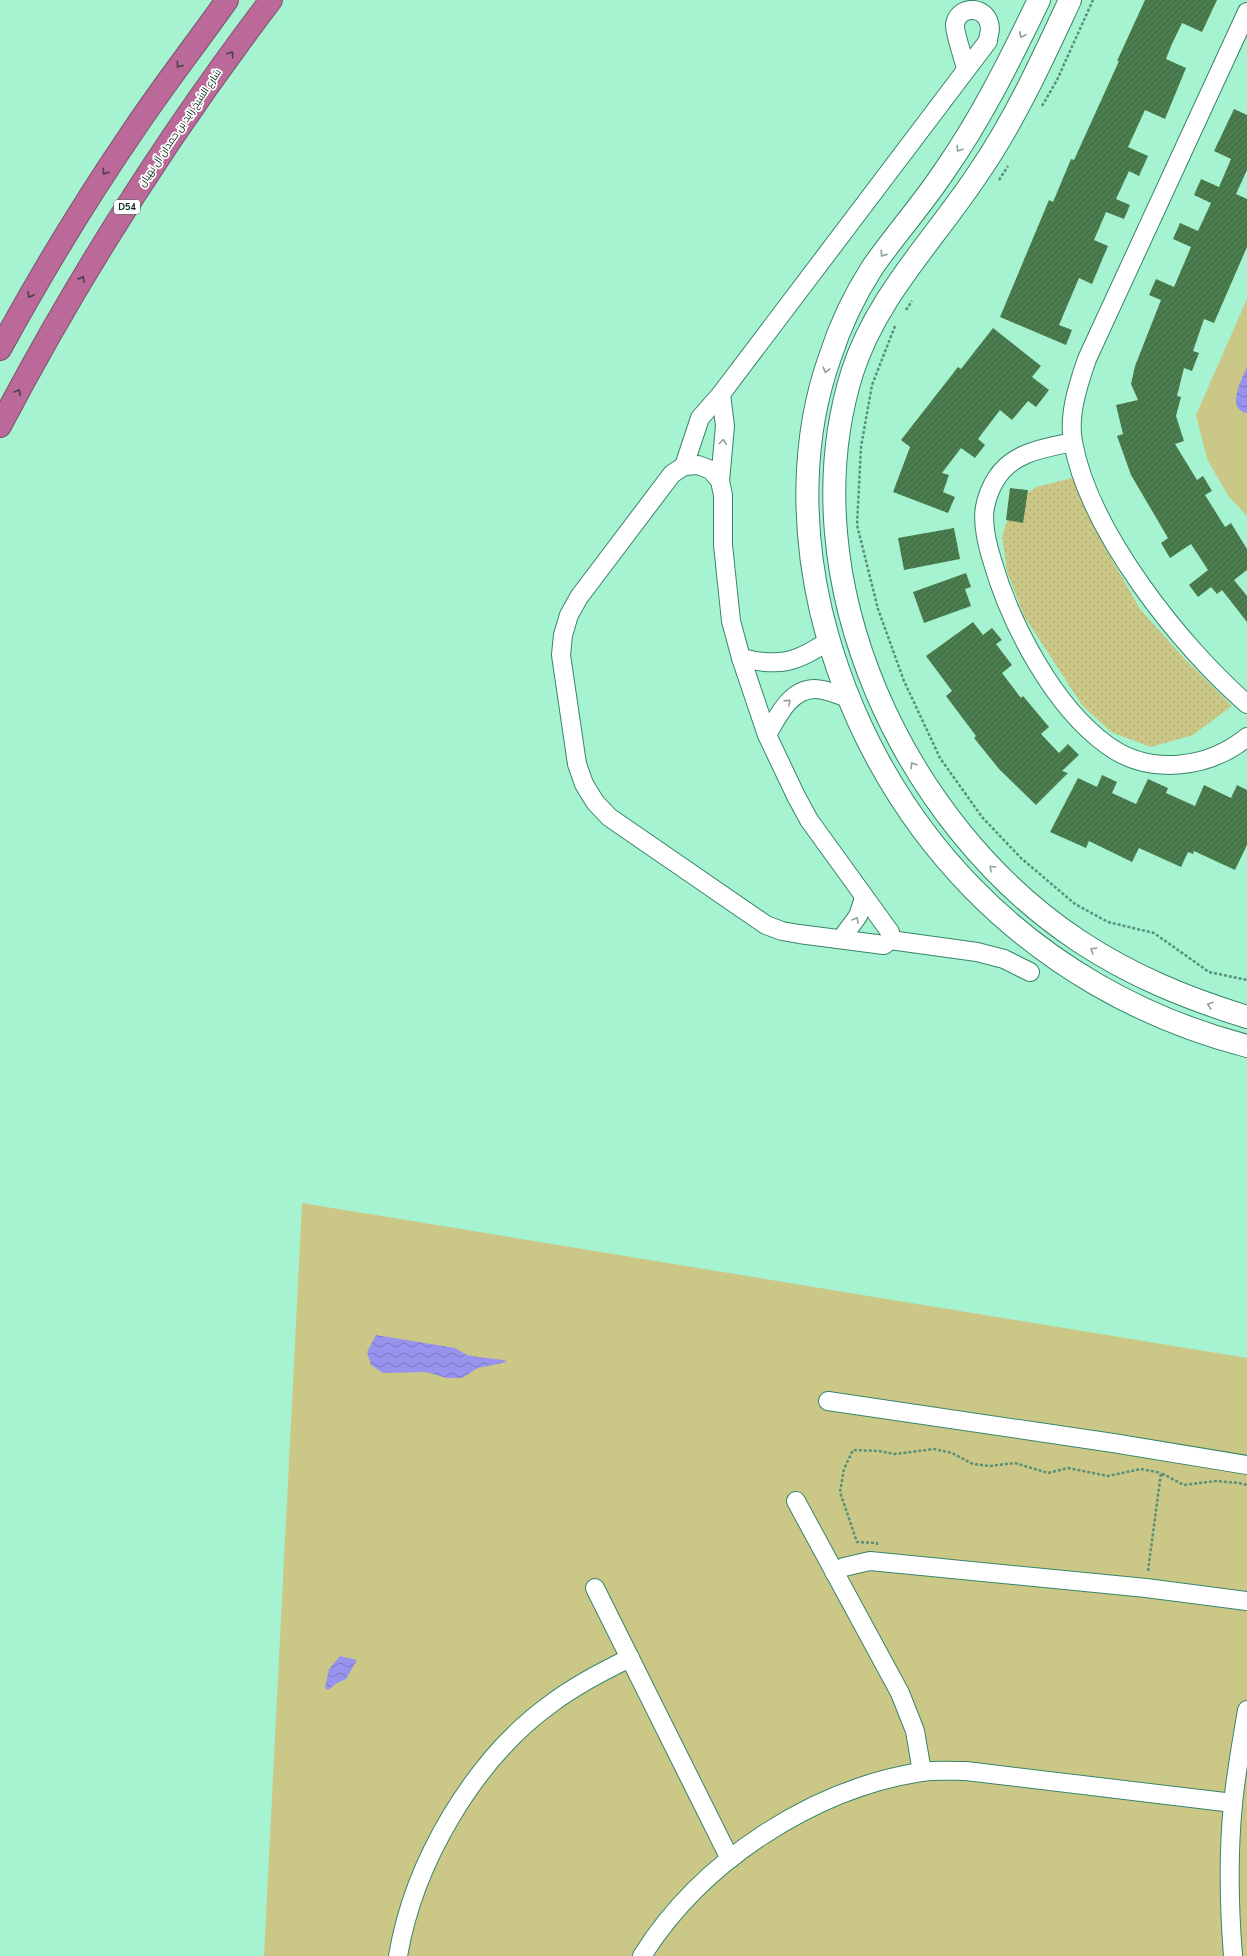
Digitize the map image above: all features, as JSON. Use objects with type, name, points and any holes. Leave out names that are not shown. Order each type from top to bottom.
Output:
[{"type":"highway","points":[[0,349],[46,268],[98,183],[133,130],[227,0]]},
{"type":"highway","name":"شارع الشيخ زايد بن حمدان آل نهيان","points":[[0,426],[53,328],[131,200],[215,76],[271,0]]},
{"type":"street","points":[[1039,0],[1008,65],[968,135],[940,178],[871,270],[854,299],[840,330],[828,362],[813,425],[807,496],[810,553],[815,585],[828,641],[849,698],[877,760],[903,803],[928,838],[951,866],[986,903],[1043,949],[1105,989],[1171,1021],[1247,1046]]},
{"type":"street","points":[[1070,0],[1037,72],[998,143],[957,204],[906,270],[866,337],[852,373],[843,411],[838,449],[835,488],[836,526],[840,565],[858,640],[870,676],[887,716],[906,754],[928,790],[953,824],[981,857],[1011,887],[1043,914],[1077,940],[1113,962],[1151,982],[1182,995],[1247,1017]]},
{"type":"street","points":[[1247,12],[1087,359],[1076,397],[1072,425],[1073,442],[1087,486],[1103,522],[1147,593],[1202,661],[1247,704]]},
{"type":"street","points":[[684,466],[700,418],[720,394],[966,69]]},
{"type":"street","points":[[720,394],[725,426],[720,481],[723,495],[723,545],[726,583],[731,621],[741,658],[767,735],[796,796],[809,820],[890,932],[890,940]]},
{"type":"street","points":[[1073,442],[1037,450],[1022,456],[1008,465],[997,477],[989,492],[985,508],[984,524],[989,550],[999,582],[1017,626],[1044,674],[1078,720],[1092,733],[1108,746],[1125,755],[1144,762],[1163,765],[1183,765],[1202,761],[1221,754],[1247,737]]},
{"type":"street","points":[[720,481],[712,470],[698,464],[684,466],[672,474],[579,597],[569,615],[562,635],[561,655],[577,764],[584,784],[595,802],[609,817],[751,917],[782,931],[884,945],[890,940],[977,952],[1004,959],[1030,972]]},
{"type":"street","points":[[741,658],[766,663],[793,661],[806,656],[828,641]]},
{"type":"street","points":[[767,735],[782,709],[791,699],[802,693],[815,689],[849,698]]},
{"type":"street","points":[[841,939],[858,916],[864,898]]},
{"type":"street","points":[[828,1401],[1113,1443],[1247,1465]]},
{"type":"street","points":[[796,1501],[908,1712],[920,1751],[922,1772]]},
{"type":"street","points":[[834,1572],[856,1563],[875,1562],[1146,1588],[1247,1601]]},
{"type":"street","points":[[595,1588],[730,1859]]},
{"type":"street","points":[[398,1956],[407,1918],[428,1862],[456,1809],[489,1763],[529,1722],[551,1704],[576,1686],[630,1658]]},
{"type":"street","points":[[1234,1956],[1229,1886],[1233,1803],[1247,1710]]},
{"type":"street","points":[[642,1956],[654,1938],[688,1899],[730,1859],[805,1809],[833,1796],[885,1780],[922,1772],[966,1771],[1233,1803]]},
{"type":"path","points":[[875,1562],[877,1543],[857,1542],[840,1492],[844,1469],[853,1450],[879,1451],[895,1454],[934,1449],[952,1453],[973,1464],[990,1466],[1014,1463],[1048,1473],[1068,1468],[1108,1476],[1141,1469],[1161,1474],[1184,1484],[1216,1481],[1247,1485]]},
{"type":"path","points":[[1146,1588],[1161,1474]]},
{"type":"shaded area","points":[[1247,299],[1247,516],[1229,497],[1207,459],[1196,415]]},
{"type":"shaded area","points":[[1076,477],[1100,539],[1140,609],[1182,656],[1232,706],[1193,735],[1151,747],[1111,732],[1082,705],[1024,616],[1007,571],[1002,536],[1013,504],[1036,487]]},
{"type":"shaded area","points":[[302,1203],[1247,1358],[1247,1956],[264,1956]]},
{"type":"water","points":[[1247,367],[1247,413],[1240,411],[1236,400],[1239,386]]},
{"type":"water","points":[[376,1335],[455,1348],[467,1355],[504,1360],[507,1362],[478,1368],[462,1378],[447,1378],[426,1372],[383,1373],[371,1365],[367,1352]]},
{"type":"water","points":[[340,1656],[357,1660],[346,1679],[337,1683],[328,1690],[325,1688],[329,1669]]},
{"type":"building","points":[[1145,0],[1217,0],[1202,32],[1182,23],[1171,46],[1166,59],[1186,68],[1165,119],[1145,110],[1128,147],[1148,156],[1139,176],[1129,171],[1116,199],[1130,205],[1124,219],[1106,212],[1094,240],[1108,246],[1092,284],[1079,278],[1059,325],[1072,330],[1066,345],[1000,317],[1049,200],[1053,202],[1071,159],[1074,160]]},
{"type":"building","points":[[1234,109],[1247,115],[1247,170],[1236,194],[1247,199],[1247,247],[1214,323],[1204,319],[1193,351],[1199,353],[1192,371],[1184,368],[1177,396],[1181,397],[1176,416],[1184,441],[1175,444],[1197,480],[1203,476],[1212,491],[1205,495],[1225,527],[1231,523],[1247,549],[1247,570],[1234,580],[1247,596],[1247,622],[1222,590],[1217,594],[1211,587],[1198,597],[1189,585],[1208,570],[1191,544],[1170,558],[1161,543],[1168,538],[1131,475],[1117,436],[1123,434],[1116,405],[1138,400],[1131,384],[1135,366],[1161,300],[1149,295],[1156,279],[1174,287],[1191,247],[1173,239],[1180,223],[1198,231],[1211,203],[1194,195],[1201,179],[1219,187],[1231,159],[1214,151]]},
{"type":"building","points":[[993,328],[1041,366],[1032,377],[1049,390],[1036,407],[1028,401],[1012,420],[1000,410],[978,439],[985,445],[975,458],[961,448],[942,473],[949,475],[943,492],[955,497],[948,513],[893,492],[910,447],[901,440],[958,367],[961,369]]},
{"type":"building","points":[[1010,488],[1028,490],[1023,523],[1006,520]]},
{"type":"building","points":[[954,528],[960,559],[904,570],[898,538]]},
{"type":"building","points":[[966,573],[971,587],[965,589],[971,606],[924,623],[913,592]]},
{"type":"building","points":[[973,622],[983,635],[992,628],[1002,640],[996,644],[1012,665],[1002,673],[1021,698],[1023,696],[1049,727],[1041,734],[1059,753],[1068,744],[1079,755],[1062,771],[1068,773],[1036,805],[999,769],[974,738],[976,736],[946,696],[952,691],[926,656]]},
{"type":"building","points":[[1102,775],[1117,782],[1112,793],[1136,804],[1148,779],[1168,788],[1166,793],[1195,806],[1204,785],[1231,798],[1237,785],[1247,790],[1247,845],[1235,870],[1194,851],[1193,854],[1188,852],[1181,867],[1139,848],[1132,862],[1089,841],[1086,848],[1050,832],[1078,778],[1097,787]]}]
